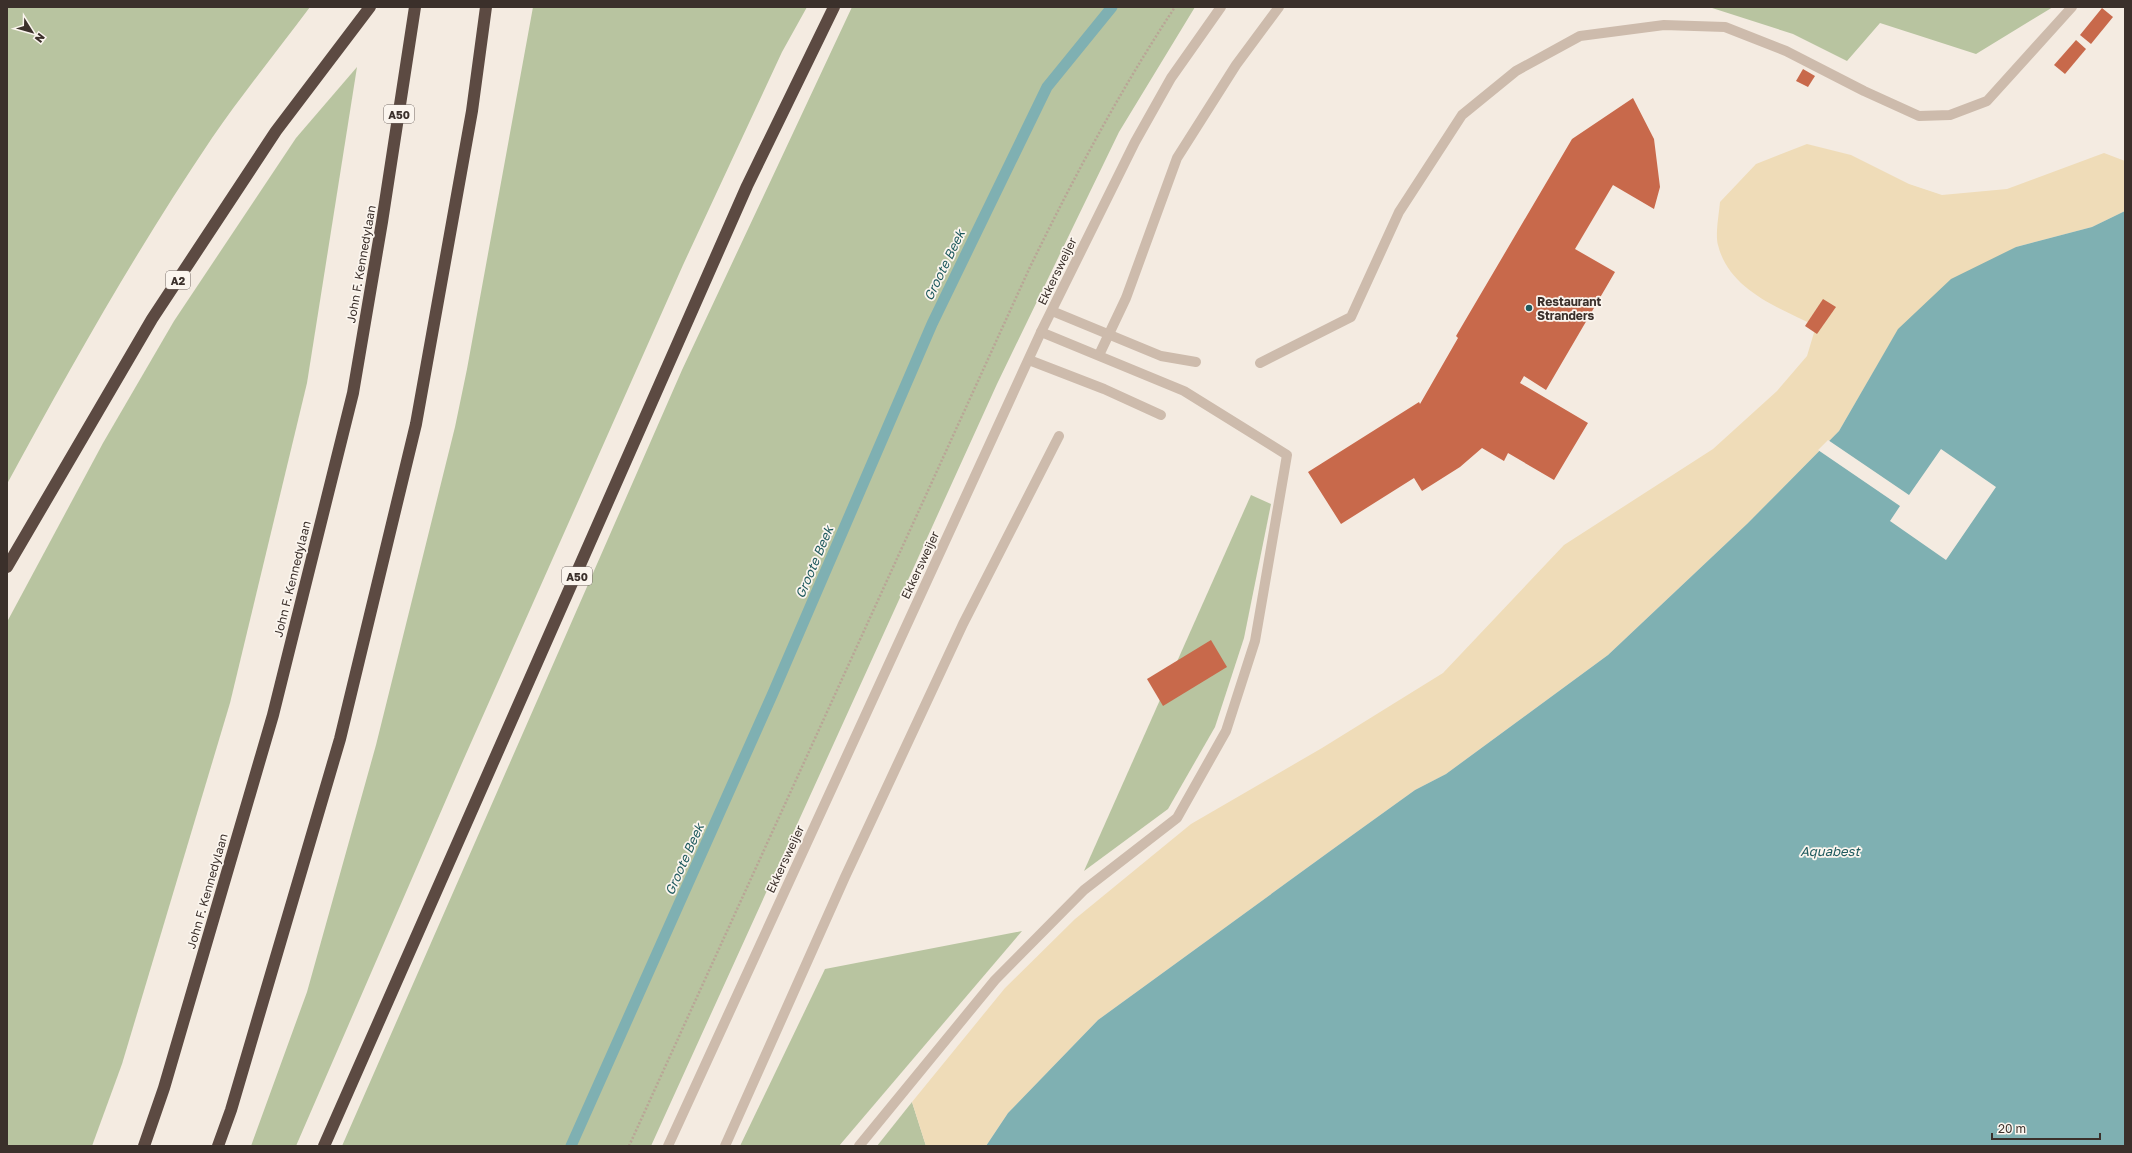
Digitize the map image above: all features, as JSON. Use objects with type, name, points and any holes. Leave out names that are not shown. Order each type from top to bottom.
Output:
[{"type":"highway","name":"A2","points":[[7,567],[152,318],[276,131],[370,7]]},
{"type":"highway","name":"John F. Kennedylaan","points":[[144,1146],[164,1088],[273,715],[353,393],[382,222],[415,7]]},
{"type":"highway","points":[[218,1146],[231,1110],[342,732],[416,424],[472,111],[486,7]]},
{"type":"highway","name":"A50","points":[[324,1146],[747,186],[834,7]]},
{"type":"street","name":"Ekkersweijer","points":[[668,1146],[1041,332],[1135,142],[1171,78],[1221,7]]},
{"type":"street","points":[[1099,355],[1126,298],[1177,158],[1236,65],[1279,7]]},
{"type":"street","points":[[1260,363],[1351,317],[1399,212],[1462,116],[1516,71],[1580,36],[1664,25],[1725,27],[1786,52],[1864,91],[1919,116],[1950,116],[1987,101],[2072,7]]},
{"type":"street","points":[[1052,311],[1162,356],[1196,362]]},
{"type":"street","points":[[859,1146],[995,980],[1084,890],[1177,818],[1226,731],[1255,641],[1287,455],[1184,391],[1041,332]]},
{"type":"street","points":[[1029,360],[1104,389],[1161,415]]},
{"type":"street","points":[[725,1146],[842,884],[960,631],[1059,436]]},
{"type":"path","name":"Ekkersweijer","points":[[629,1146],[1030,266],[1076,173],[1146,50],[1175,7]]},
{"type":"green space","points":[[7,7],[310,7],[224,121],[157,222],[105,308],[7,484]]},
{"type":"green space","points":[[533,7],[807,7],[782,52],[683,265],[462,763],[296,1146],[251,1146],[307,992],[376,745],[455,427],[467,369]]},
{"type":"green space","points":[[852,7],[1195,7],[1119,132],[997,384],[651,1146],[342,1146],[682,370]]},
{"type":"green space","points":[[1709,7],[2053,7],[1976,54],[1880,23],[1847,61],[1793,34]]},
{"type":"green space","points":[[357,67],[307,383],[230,703],[122,1064],[92,1146],[7,1146],[7,622],[103,443],[174,321],[296,138]]},
{"type":"green space","points":[[1251,495],[1271,504],[1244,638],[1215,727],[1168,809],[1084,871]]},
{"type":"green space","points":[[1022,931],[839,1146],[740,1146],[825,969]]},
{"type":"green space","points":[[912,1102],[926,1146],[877,1146]]},
{"type":"sand","points":[[1807,144],[1851,155],[1909,184],[1942,195],[2007,189],[2104,153],[2125,161],[2125,211],[2092,227],[2016,247],[1898,330],[1839,431],[1748,523],[1608,655],[1446,774],[1415,790],[1098,1020],[1008,1113],[986,1146],[926,1146],[912,1102],[1005,988],[1075,919],[1191,824],[1322,748],[1443,673],[1564,545],[1713,449],[1777,391],[1807,356],[1816,326],[1757,296],[1744,286],[1733,274],[1724,261],[1717,241],[1720,202],[1756,164]]},
{"type":"water","name":"Aquabest","points":[[2125,211],[2125,1146],[986,1146],[1008,1113],[1098,1020],[1415,790],[1446,774],[1608,655],[1748,523],[1839,431],[1898,329],[1951,279],[2016,247],[2092,227]]},
{"type":"pier","points":[[1828,440],[1909,495],[1941,449],[1996,487],[1946,560],[1890,521],[1900,506],[1818,450]]},
{"type":"building","points":[[2102,8],[2113,17],[2091,44],[2080,35]]},
{"type":"building","points":[[2076,40],[2086,49],[2065,74],[2054,65]]},
{"type":"building","points":[[1803,69],[1815,76],[1808,87],[1796,81]]},
{"type":"building","points":[[1633,98],[1654,139],[1660,187],[1654,209],[1613,185],[1575,249],[1615,272],[1546,390],[1524,376],[1520,383],[1588,423],[1554,480],[1508,453],[1504,461],[1482,448],[1460,467],[1422,491],[1414,478],[1341,524],[1308,472],[1419,402],[1420,404],[1458,338],[1456,336],[1572,139]]},
{"type":"building","points":[[1823,299],[1836,307],[1817,334],[1805,326]]},
{"type":"building","points":[[1211,640],[1227,667],[1163,706],[1147,679]]},
{"type":"waterway","name":"Groote Beek","points":[[571,1146],[773,693],[932,324],[1047,87],[1112,7]]},
{"type":"place","name":"Restaurant Stranders","points":[[1529,308]]}]
